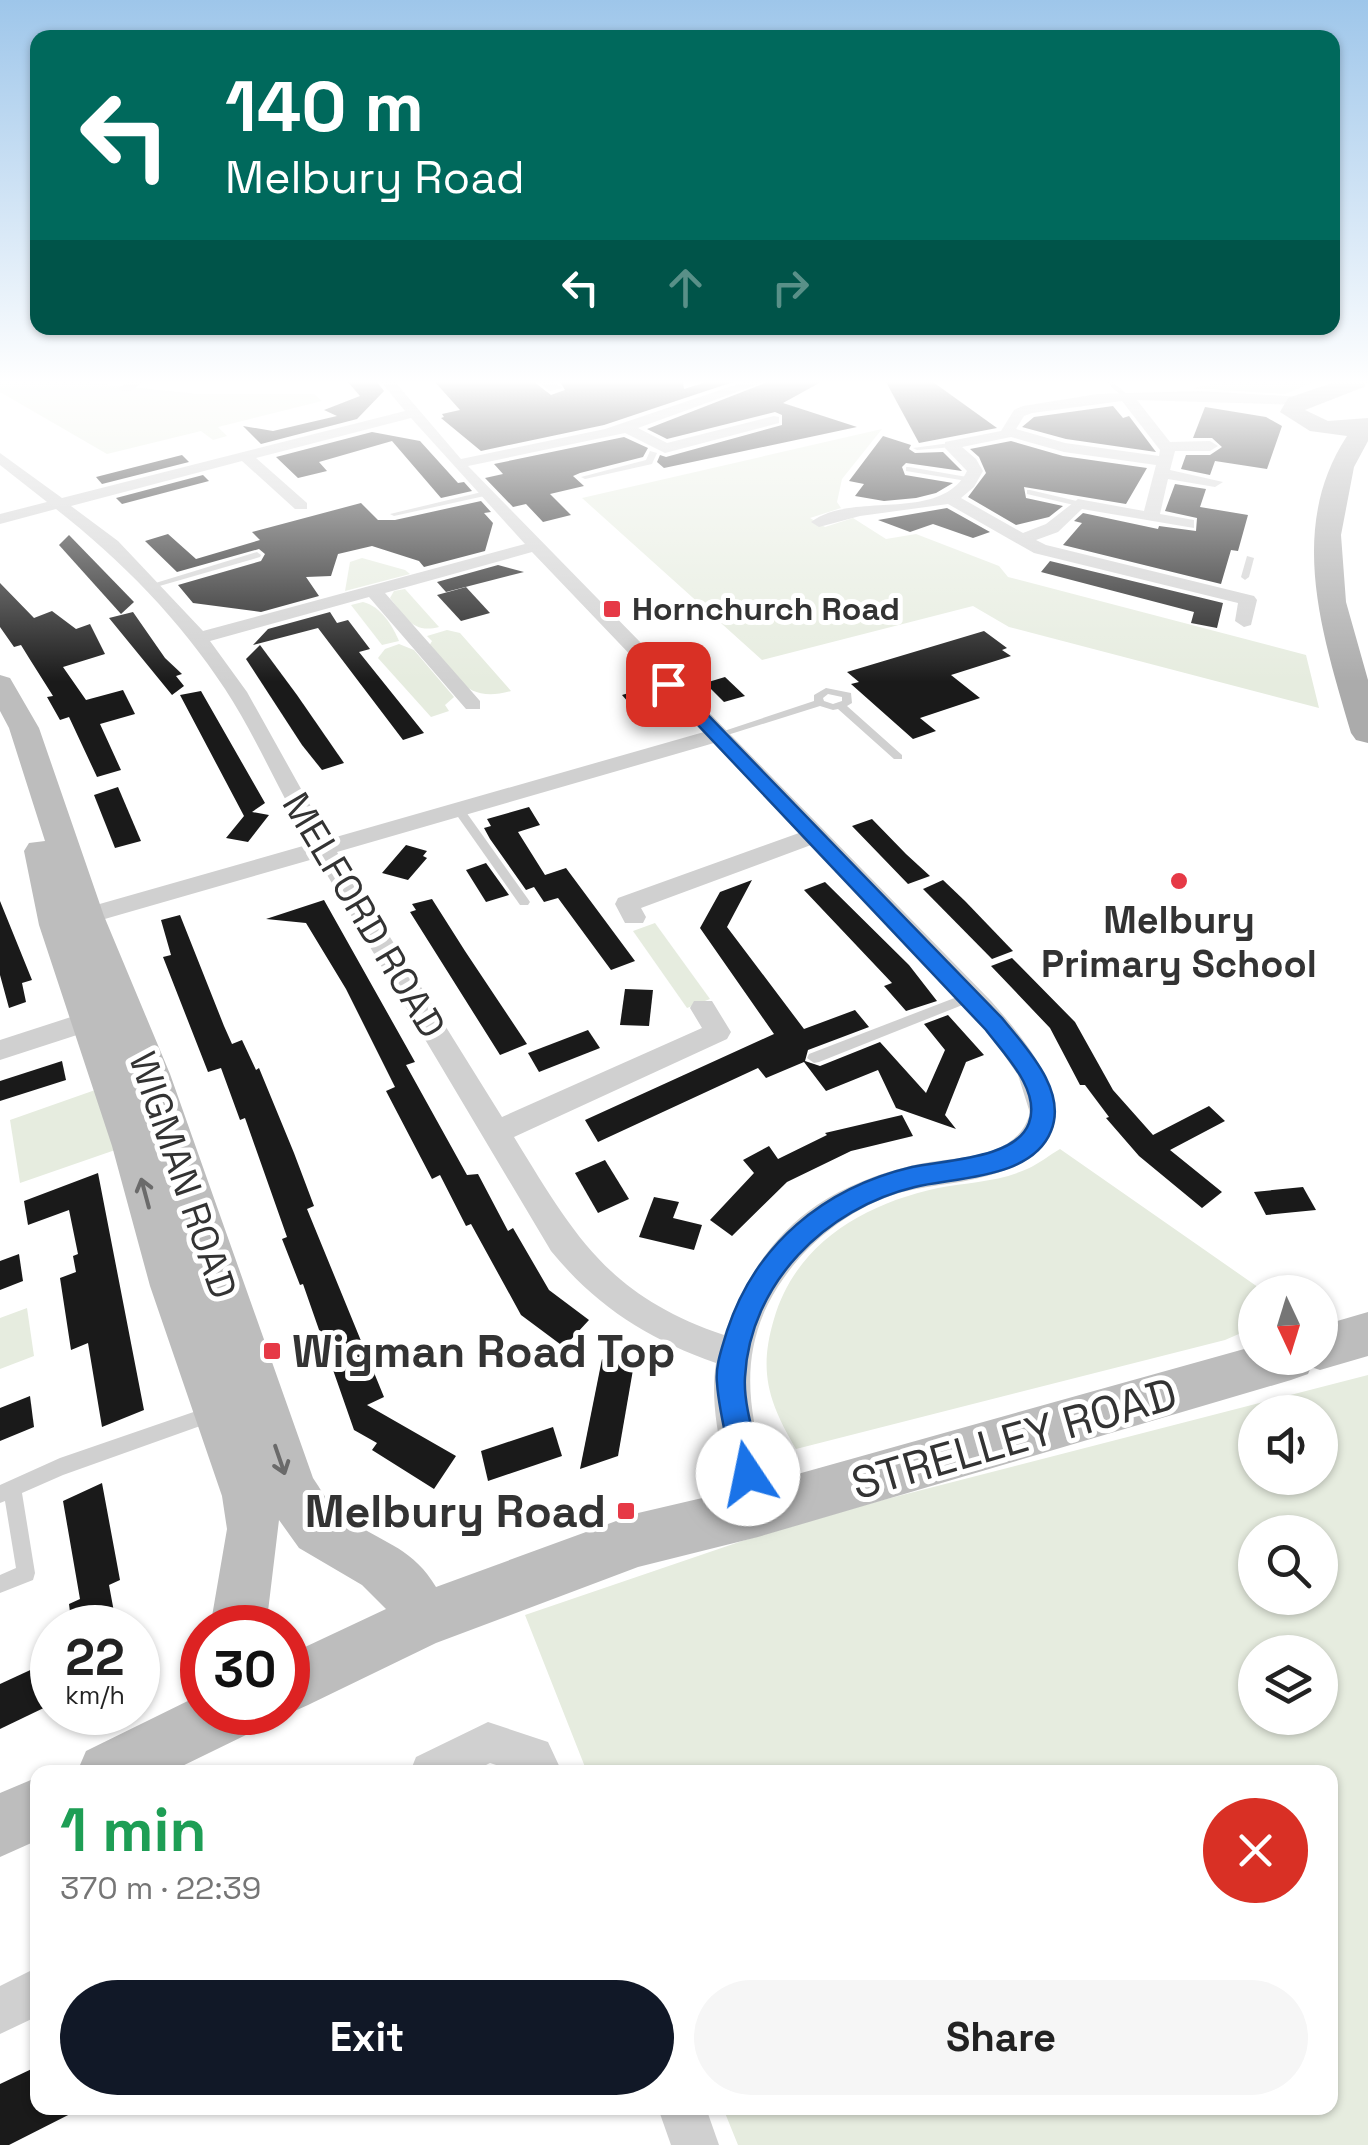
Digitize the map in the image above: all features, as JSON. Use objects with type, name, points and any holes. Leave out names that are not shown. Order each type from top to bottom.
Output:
[{"type":"main road","points":[[1337,482],[1326,522],[1326,572],[1338,638],[1368,733]]},
{"type":"street","name":"MELFORD ROAD","points":[[33,482],[153,585],[199,638],[237,692],[323,848],[562,1242],[590,1278],[634,1312],[684,1338],[734,1354]]},
{"type":"street","points":[[0,519],[143,482]]},
{"type":"street","points":[[274,482],[301,506]]},
{"type":"street","points":[[475,482],[970,997],[1030,1071],[1043,1106],[1040,1130],[1018,1152],[988,1164],[887,1185],[812,1224],[771,1267],[752,1298],[734,1354],[730,1381],[758,1511]]},
{"type":"street","points":[[948,498],[969,482]]},
{"type":"street","points":[[1151,517],[1159,482]]},
{"type":"street","points":[[819,522],[855,505],[948,498],[1049,552],[1248,600],[1244,621]]},
{"type":"street","points":[[282,512],[320,501]]},
{"type":"street","points":[[1024,538],[1052,528],[1078,504],[1188,524]]},
{"type":"street","points":[[199,638],[536,546]]},
{"type":"street","points":[[1241,599],[1245,577]]},
{"type":"street","points":[[374,590],[472,705]]},
{"type":"street","name":"WIGMAN ROAD","points":[[0,684],[24,728],[72,921]]},
{"type":"street","points":[[72,921],[717,734]]},
{"type":"street","name":"WIGMAN ROAD","points":[[0,742],[24,785],[108,1014],[133,1146],[173,1286],[292,1494],[318,1529],[381,1566],[407,1591],[424,1620]]},
{"type":"street","points":[[634,917],[627,904],[815,834]]},
{"type":"street","points":[[496,1132],[718,1032],[702,1008]]},
{"type":"street","points":[[0,1050],[108,1014]]},
{"type":"street","points":[[1338,1343],[1368,1334]]},
{"type":"street","name":"STRELLEY ROAD","points":[[310,1674],[424,1620],[638,1540],[758,1511],[1238,1373]]},
{"type":"street","name":"WIGMAN ROAD","points":[[239,1402],[254,1529],[242,1605]]},
{"type":"street","points":[[121,1765],[180,1735]]},
{"type":"street","points":[[445,1765],[488,1742],[538,1765]]},
{"type":"street","points":[[0,1826],[30,1811]]},
{"type":"street","points":[[0,2011],[30,1994]]},
{"type":"street","points":[[684,2115],[695,2145]]},
{"type":"lane","points":[[1030,492],[1078,504]]},
{"type":"lane","points":[[394,514],[486,493]]},
{"type":"lane","points":[[153,585],[257,555]]},
{"type":"lane","points":[[1245,577],[1250,558]]},
{"type":"lane","points":[[717,734],[820,702],[841,706],[898,756]]},
{"type":"lane","points":[[457,808],[524,902]]},
{"type":"lane","points":[[814,1058],[970,997]]},
{"type":"lane","points":[[0,1584],[26,1572],[6,1491],[239,1402]]},
{"type":"shaded area","points":[[651,482],[841,482],[837,502],[841,508],[810,518],[825,527],[853,518],[886,539],[916,534],[999,566],[1008,577],[1306,655],[1319,708],[1009,627],[973,606],[762,660],[582,498]]},
{"type":"shaded area","points":[[362,558],[410,574],[345,591],[350,562]]},
{"type":"shaded area","points":[[405,589],[439,627],[422,628],[405,617],[390,598],[394,591]]},
{"type":"shaded area","points":[[363,602],[381,612],[399,641],[382,645],[351,605]]},
{"type":"shaded area","points":[[447,630],[460,633],[511,691],[484,694],[464,685],[429,646],[432,641],[427,636]]},
{"type":"shaded area","points":[[399,644],[414,650],[454,697],[445,705],[449,711],[431,717],[378,658],[385,649]]},
{"type":"shaded area","points":[[655,923],[710,999],[687,1008],[633,931]]},
{"type":"shaded area","points":[[98,1089],[118,1149],[20,1183],[10,1120]]},
{"type":"shaded area","points":[[1060,1149],[1241,1275],[1238,1334],[796,1449],[773,1402],[767,1355],[784,1292],[816,1248],[859,1216],[884,1205],[1036,1165]]},
{"type":"shaded area","points":[[27,1308],[34,1356],[0,1369],[0,1318]]},
{"type":"shaded area","points":[[1368,1375],[1368,2145],[738,2145],[726,2115],[1338,2115],[1338,1765],[584,1765],[525,1615],[742,1541],[879,1501],[1238,1408],[1238,1495],[1338,1495],[1338,1395],[1290,1395]]},
{"type":"building","points":[[176,482],[205,482],[122,504],[116,498]]},
{"type":"building","points":[[427,482],[464,482],[472,491],[441,498]]},
{"type":"building","points":[[489,482],[580,482],[584,486],[550,494],[571,515],[543,522],[526,504],[513,507]]},
{"type":"building","points":[[855,482],[953,483],[936,493],[884,501],[855,496],[864,484]]},
{"type":"building","points":[[979,482],[1139,482],[1126,504],[1024,487],[1026,498],[1063,506],[1049,517],[1016,525],[968,497]]},
{"type":"building","points":[[1175,484],[1206,489],[1200,507],[1248,515],[1238,551],[1231,550],[1221,584],[1063,545],[1082,523],[1074,521],[1083,513],[1158,529],[1159,526],[1196,531],[1197,518],[1165,511]]},
{"type":"building","points":[[481,501],[491,512],[484,513],[493,523],[485,551],[424,567],[419,561],[372,546],[338,554],[331,576],[306,577],[319,596],[261,612],[193,603],[178,585],[261,561],[265,554],[259,549],[177,572],[145,541],[168,534],[196,559],[260,540],[252,532],[361,503],[378,520],[395,520]]},
{"type":"building","points":[[947,508],[990,532],[973,538],[933,524],[910,532],[878,520]]},
{"type":"building","points":[[69,535],[134,602],[121,614],[59,545]]},
{"type":"building","points":[[1050,561],[1223,603],[1217,628],[1191,623],[1194,612],[1041,572]]},
{"type":"building","points":[[498,565],[524,572],[446,592],[437,582]]},
{"type":"building","points":[[0,583],[34,618],[52,611],[76,629],[90,624],[105,654],[63,667],[86,700],[123,690],[135,714],[100,724],[121,770],[97,777],[69,717],[60,720],[47,697],[53,696],[21,645],[14,647],[0,627]]},
{"type":"building","points":[[466,587],[490,613],[461,621],[437,595]]},
{"type":"building","points":[[133,612],[165,658],[182,674],[176,676],[184,686],[172,695],[109,618]]},
{"type":"building","points":[[330,612],[337,623],[348,620],[370,649],[359,652],[424,733],[403,740],[318,628],[253,645],[268,629]]},
{"type":"building","points":[[984,631],[1007,648],[1002,650],[1011,656],[951,675],[980,698],[920,718],[936,731],[913,739],[851,684],[859,682],[847,672]]},
{"type":"building","points":[[260,645],[344,763],[322,770],[302,745],[246,659]]},
{"type":"building","points":[[725,677],[745,696],[724,702],[705,683]]},
{"type":"building","points":[[645,688],[667,713],[643,719],[622,695]]},
{"type":"building","points":[[201,691],[265,803],[252,812],[269,815],[248,842],[226,838],[244,816],[180,695]]},
{"type":"building","points":[[118,787],[141,841],[115,848],[94,795]]},
{"type":"building","points":[[529,807],[540,825],[518,832],[545,875],[566,868],[635,961],[611,970],[558,898],[544,902],[534,887],[526,890],[490,839],[484,828],[491,826],[487,819]]},
{"type":"building","points":[[872,819],[930,876],[908,884],[852,826]]},
{"type":"building","points":[[406,845],[427,851],[423,856],[427,858],[408,880],[382,873]]},
{"type":"building","points":[[486,863],[509,895],[486,902],[466,870]]},
{"type":"building","points":[[752,880],[727,927],[804,1029],[855,1010],[869,1027],[808,1050],[805,1061],[820,1066],[880,1042],[926,1093],[945,1050],[924,1024],[948,1015],[984,1055],[966,1062],[945,1115],[956,1129],[896,1108],[878,1070],[826,1091],[804,1062],[766,1078],[758,1068],[598,1142],[585,1120],[774,1034],[700,928],[720,892]]},
{"type":"building","points":[[943,880],[1013,951],[992,959],[923,889]]},
{"type":"building","points":[[825,882],[909,965],[937,1001],[906,1011],[884,986],[892,983],[804,890]]},
{"type":"building","points":[[432,899],[527,1044],[500,1055],[410,912],[416,910],[412,904]]},
{"type":"building","points":[[324,900],[415,1062],[406,1065],[467,1175],[478,1174],[508,1231],[513,1228],[549,1290],[589,1320],[564,1347],[521,1315],[471,1224],[466,1226],[440,1175],[432,1179],[386,1091],[395,1087],[346,989],[306,923],[266,919]]},
{"type":"building","points":[[0,901],[32,980],[22,983],[26,1002],[9,1008],[0,975]]},
{"type":"building","points":[[180,915],[232,1044],[242,1040],[256,1070],[259,1068],[294,1153],[314,1206],[307,1209],[384,1397],[367,1405],[456,1456],[434,1489],[372,1450],[377,1443],[354,1430],[303,1284],[300,1285],[282,1239],[287,1237],[245,1118],[240,1120],[221,1068],[208,1072],[163,957],[171,955],[161,920]]},
{"type":"building","points":[[1012,958],[1075,1022],[1113,1090],[1153,1135],[1209,1106],[1225,1121],[1170,1150],[1222,1192],[1202,1208],[1139,1156],[1106,1118],[1109,1117],[1085,1085],[1080,1085],[1050,1028],[991,966]]},
{"type":"building","points":[[625,989],[653,990],[649,1026],[620,1025]]},
{"type":"building","points":[[588,1030],[600,1048],[539,1072],[528,1053]]},
{"type":"building","points":[[62,1061],[66,1080],[0,1101],[0,1081]]},
{"type":"building","points":[[902,1115],[913,1136],[851,1151],[787,1182],[732,1236],[710,1220],[754,1173],[743,1160],[769,1146],[778,1159],[825,1133]]},
{"type":"building","points":[[605,1160],[629,1199],[598,1213],[575,1173]]},
{"type":"building","points":[[98,1173],[144,1410],[102,1427],[88,1343],[71,1350],[60,1278],[76,1272],[73,1256],[78,1254],[69,1210],[28,1225],[24,1201]]},
{"type":"building","points":[[1303,1187],[1316,1210],[1266,1215],[1254,1192]]},
{"type":"building","points":[[654,1197],[679,1202],[673,1218],[702,1225],[694,1250],[639,1237]]},
{"type":"building","points":[[19,1254],[23,1281],[0,1290],[0,1261]]},
{"type":"building","points":[[602,1359],[634,1364],[618,1456],[580,1469]]},
{"type":"building","points":[[30,1396],[34,1427],[0,1441],[0,1408]]},
{"type":"building","points":[[553,1427],[562,1456],[488,1481],[481,1451]]},
{"type":"building","points":[[102,1483],[120,1580],[109,1585],[113,1605],[69,1605],[80,1599],[63,1501]]},
{"type":"building","points":[[30,1670],[30,1715],[0,1729],[0,1684]]},
{"type":"building","points":[[30,2070],[30,2115],[68,2115],[9,2145],[0,2145],[0,2084]]},
{"type":"place","name":"Hornchurch Road","points":[[612,609]]},
{"type":"place","name":"Melbury Primary School","points":[[1179,881]]},
{"type":"place","name":"Wigman Road Top","points":[[272,1351]]},
{"type":"place","name":"Melbury Road","points":[[626,1511]]},
{"type":"route","points":[[668,684],[953,978],[1018,1051],[1039,1088],[1043,1106],[1040,1130],[1018,1152],[988,1164],[910,1178],[855,1199],[812,1224],[771,1267],[752,1298],[734,1354],[730,1381],[748,1474]]}]
